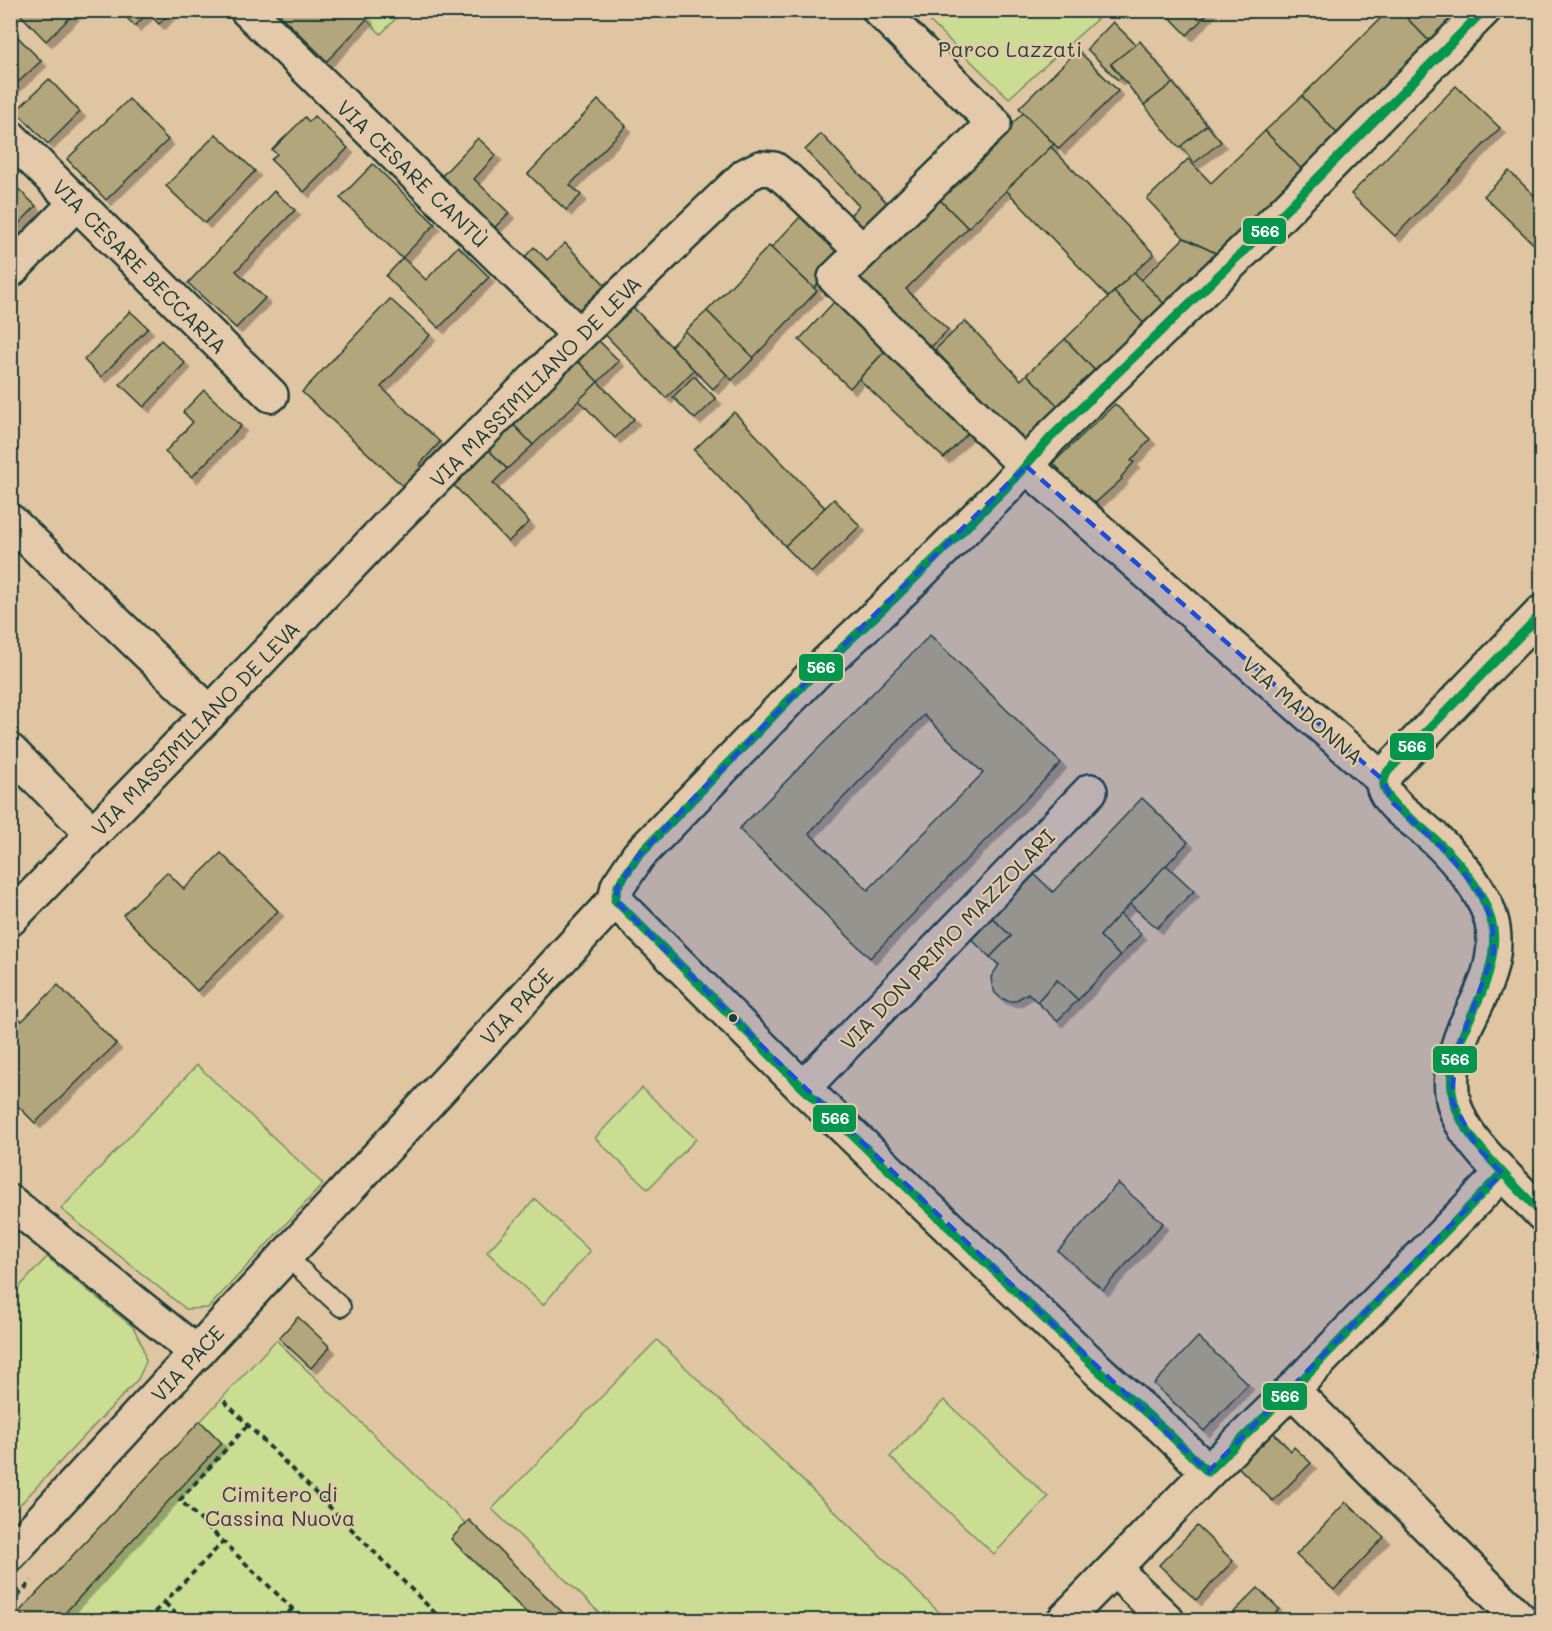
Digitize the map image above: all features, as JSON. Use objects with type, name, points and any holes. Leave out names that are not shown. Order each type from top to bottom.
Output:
[{"type":"street","name":"VIA CESARE CANTÙ","points":[[247,10],[579,335]]},
{"type":"street","points":[[879,10],[994,123],[835,278],[1026,466]]},
{"type":"street","name":"VIA PACE","points":[[10,1554],[615,900],[618,886],[638,856],[814,674],[1005,489],[1051,437],[1277,219],[1484,10]]},
{"type":"street","name":"VIA CESARE BECCARIA","points":[[10,137],[271,395]]},
{"type":"street","name":"VIA MASSIMILIANO DE LEVA","points":[[10,920],[387,527],[579,335],[746,175],[760,168],[774,169],[862,251]]},
{"type":"street","points":[[10,271],[76,203]]},
{"type":"street","name":"VIA MADONNA","points":[[1026,466],[1383,780],[1384,790],[1393,803],[1427,831],[1464,871],[1482,896],[1492,921],[1494,952],[1480,998],[1465,1027],[1455,1057],[1451,1076],[1452,1101],[1461,1123],[1477,1147],[1542,1214]]},
{"type":"street","points":[[10,521],[210,713]]},
{"type":"street","points":[[1383,780],[1388,771],[1542,612]]},
{"type":"street","points":[[10,751],[93,834]]},
{"type":"street","name":"VIA DON PRIMO MAZZOLARI","points":[[803,1088],[1090,791]]},
{"type":"street","points":[[615,900],[803,1088],[1208,1472]]},
{"type":"street","points":[[1065,1620],[1502,1173]]},
{"type":"street","points":[[10,1203],[196,1353]]},
{"type":"street","points":[[1292,1390],[1521,1620]]},
{"type":"street","points":[[1114,1569],[1167,1620]]},
{"type":"lane","points":[[286,1256],[341,1307]]},
{"type":"path","points":[[224,1401],[442,1620]]},
{"type":"path","points":[[248,1426],[180,1500],[304,1620]]},
{"type":"path","points":[[147,1620],[223,1542]]},
{"type":"path","points":[[165,1603],[182,1620]]},
{"type":"path","points":[[281,1620],[292,1609]]},
{"type":"highlighted area","points":[[1026,466],[1383,780],[1393,803],[1446,851],[1482,896],[1492,921],[1494,952],[1455,1057],[1452,1101],[1477,1147],[1502,1173],[1208,1472],[777,1061],[615,900],[618,886],[638,856],[814,674]]},
{"type":"green space","points":[[357,11],[403,11],[381,34]]},
{"type":"green space","name":"Parco Lazzati","points":[[919,11],[1106,11],[1009,98]]},
{"type":"green space","points":[[197,1065],[323,1184],[208,1308],[186,1309],[61,1209]]},
{"type":"green space","points":[[642,1088],[696,1139],[648,1189],[595,1138]]},
{"type":"green space","points":[[535,1199],[590,1251],[543,1305],[487,1252]]},
{"type":"green space","points":[[47,1257],[133,1327],[142,1345],[146,1362],[138,1379],[11,1514],[11,1296]]},
{"type":"green space","name":"Cimitero di Cassina Nuova","points":[[276,1340],[565,1620],[16,1620]]},
{"type":"green space","points":[[657,1340],[947,1620],[607,1620],[492,1509]]},
{"type":"green space","points":[[944,1400],[1048,1497],[994,1554],[890,1457]]},
{"type":"building","points":[[16,10],[78,10],[46,41]]},
{"type":"building","points":[[119,10],[173,10],[159,24],[148,13],[135,26]]},
{"type":"building","points":[[284,10],[360,10],[368,18],[327,61],[280,15]]},
{"type":"building","points":[[1163,10],[1211,10],[1187,35]]},
{"type":"building","points":[[1389,10],[1399,10],[1438,50],[1344,141],[1302,96]]},
{"type":"building","points":[[1399,10],[1469,10],[1438,50]]},
{"type":"building","points":[[1113,22],[1136,45],[1111,64],[1122,77],[1118,80],[1087,49]]},
{"type":"building","points":[[10,29],[41,61],[10,90]]},
{"type":"building","points":[[1140,41],[1173,83],[1144,105],[1111,64]]},
{"type":"building","points":[[1078,50],[1118,91],[1059,149],[1019,108]]},
{"type":"building","points":[[49,79],[80,112],[48,144],[16,111]]},
{"type":"building","points":[[1173,83],[1207,125],[1179,148],[1144,105]]},
{"type":"building","points":[[1456,86],[1500,128],[1395,236],[1351,194]]},
{"type":"building","points":[[1302,96],[1344,141],[1308,176],[1265,131]]},
{"type":"building","points":[[129,99],[168,140],[106,200],[67,159]]},
{"type":"building","points":[[598,100],[626,126],[570,185],[581,195],[566,210],[528,174]]},
{"type":"building","points":[[1023,113],[1054,144],[968,228],[937,197]]},
{"type":"building","points":[[314,116],[348,148],[304,192],[271,160],[277,154],[272,150],[305,117],[309,122]]},
{"type":"building","points":[[1207,125],[1221,142],[1194,163],[1181,146]]},
{"type":"building","points":[[1265,131],[1308,176],[1224,257],[1184,238],[1147,199],[1188,159],[1211,183]]},
{"type":"building","points":[[216,134],[255,171],[205,223],[166,186]]},
{"type":"building","points":[[821,134],[888,204],[859,231],[846,219],[859,206],[805,150]]},
{"type":"building","points":[[478,138],[496,155],[474,179],[509,213],[489,233],[436,182]]},
{"type":"building","points":[[1051,147],[1154,254],[1108,297],[1006,190]]},
{"type":"building","points":[[373,164],[435,224],[402,258],[340,198]]},
{"type":"building","points":[[1509,171],[1542,203],[1542,252],[1484,196]]},
{"type":"building","points":[[10,181],[36,206],[10,233]]},
{"type":"building","points":[[274,191],[295,210],[236,271],[265,298],[236,328],[188,283]]},
{"type":"building","points":[[937,197],[968,228],[906,289],[948,330],[921,357],[855,277]]},
{"type":"building","points":[[800,217],[843,258],[814,288],[771,248]]},
{"type":"building","points":[[1184,238],[1224,257],[1169,309],[1141,280]]},
{"type":"building","points":[[565,243],[606,286],[577,315],[523,259],[534,247],[547,260]]},
{"type":"building","points":[[458,246],[489,277],[439,328],[386,276],[403,258],[426,280]]},
{"type":"building","points":[[769,246],[817,291],[753,358],[707,311]]},
{"type":"building","points":[[1134,272],[1169,309],[1148,328],[1114,292]]},
{"type":"building","points":[[1114,292],[1148,328],[1099,375],[1065,339]]},
{"type":"building","points":[[390,299],[430,335],[381,387],[440,442],[419,465],[425,469],[406,489],[302,392]]},
{"type":"building","points":[[628,302],[694,370],[666,398],[600,329]]},
{"type":"building","points":[[834,302],[886,350],[850,388],[799,340]]},
{"type":"building","points":[[130,311],[148,328],[101,377],[84,360]]},
{"type":"building","points":[[707,311],[754,358],[732,380],[685,331]]},
{"type":"building","points":[[965,321],[1021,380],[1027,374],[1062,410],[1030,441],[1009,442],[971,402],[978,395],[935,350]]},
{"type":"building","points":[[685,331],[727,375],[713,389],[671,346]]},
{"type":"building","points":[[594,336],[619,361],[598,382],[573,356]]},
{"type":"building","points":[[1065,339],[1099,375],[1062,410],[1027,374]]},
{"type":"building","points":[[161,340],[185,363],[144,407],[120,384]]},
{"type":"building","points":[[886,350],[971,430],[944,458],[859,379]]},
{"type":"building","points":[[573,356],[598,382],[533,445],[508,419]]},
{"type":"building","points":[[694,376],[716,399],[695,419],[673,397]]},
{"type":"building","points":[[598,382],[634,419],[615,438],[579,400]]},
{"type":"building","points":[[204,390],[241,426],[192,477],[165,452],[193,422],[183,412]]},
{"type":"building","points":[[1115,404],[1150,439],[1131,461],[1134,462],[1121,477],[1122,479],[1093,505],[1082,497],[1053,463]]},
{"type":"building","points":[[734,412],[825,508],[785,546],[694,450]]},
{"type":"building","points":[[508,419],[533,445],[507,469],[483,444]]},
{"type":"building","points":[[483,444],[507,469],[493,483],[529,522],[508,542],[447,478]]},
{"type":"building","points":[[834,499],[860,526],[811,573],[785,546]]},
{"type":"building","points":[[930,635],[1061,763],[870,958],[739,829]],"holes":[[[924,715],[983,773],[868,890],[809,833]]]},
{"type":"building","points":[[1142,798],[1188,842],[1100,936],[1120,956],[1078,1000],[1057,980],[1037,1002],[1028,993],[1015,1001],[1001,998],[995,993],[991,977],[999,965],[990,957],[1011,936],[990,916],[1032,872],[1053,892]]},
{"type":"building","points":[[221,853],[278,911],[197,991],[123,915],[167,872],[184,889]]},
{"type":"building","points":[[1166,865],[1194,891],[1157,928],[1130,904]]},
{"type":"building","points":[[1120,914],[1141,934],[1120,956],[1100,936]]},
{"type":"building","points":[[990,916],[1011,936],[990,957],[969,937]]},
{"type":"building","points":[[1057,980],[1078,1000],[1057,1021],[1037,1002]]},
{"type":"building","points":[[58,985],[116,1044],[35,1123],[10,1098],[10,1010],[22,1021]]},
{"type":"building","points":[[1118,1183],[1163,1223],[1103,1290],[1058,1251]]},
{"type":"building","points":[[298,1317],[330,1347],[311,1368],[279,1338]]},
{"type":"building","points":[[1198,1337],[1248,1384],[1204,1431],[1154,1384]]},
{"type":"building","points":[[1542,1342],[1542,1363],[1531,1353]]},
{"type":"building","points":[[200,1421],[222,1443],[65,1613],[74,1620],[28,1620],[19,1612]]},
{"type":"building","points":[[1271,1430],[1291,1451],[1294,1447],[1311,1463],[1273,1501],[1236,1465]]},
{"type":"building","points":[[1346,1502],[1384,1537],[1334,1590],[1296,1555]]},
{"type":"building","points":[[469,1520],[565,1615],[560,1620],[526,1620],[530,1616],[451,1539]]},
{"type":"building","points":[[1197,1526],[1233,1561],[1196,1600],[1159,1565]]},
{"type":"building","points":[[1258,1588],[1279,1609],[1268,1620],[1226,1620]]},
{"type":"transit line","name":"566","points":[[1484,10],[1277,219],[1051,437],[1005,489],[814,674],[638,856],[618,886],[615,900],[803,1088],[1208,1472],[1292,1390],[1502,1173]]},
{"type":"transit line","name":"566","points":[[1542,613],[1388,771],[1384,784],[1393,803],[1443,846],[1463,869],[1486,906],[1493,928],[1492,956],[1485,984],[1460,1041],[1454,1062],[1452,1073],[1454,1102],[1458,1115],[1482,1150],[1542,1213]]}]
